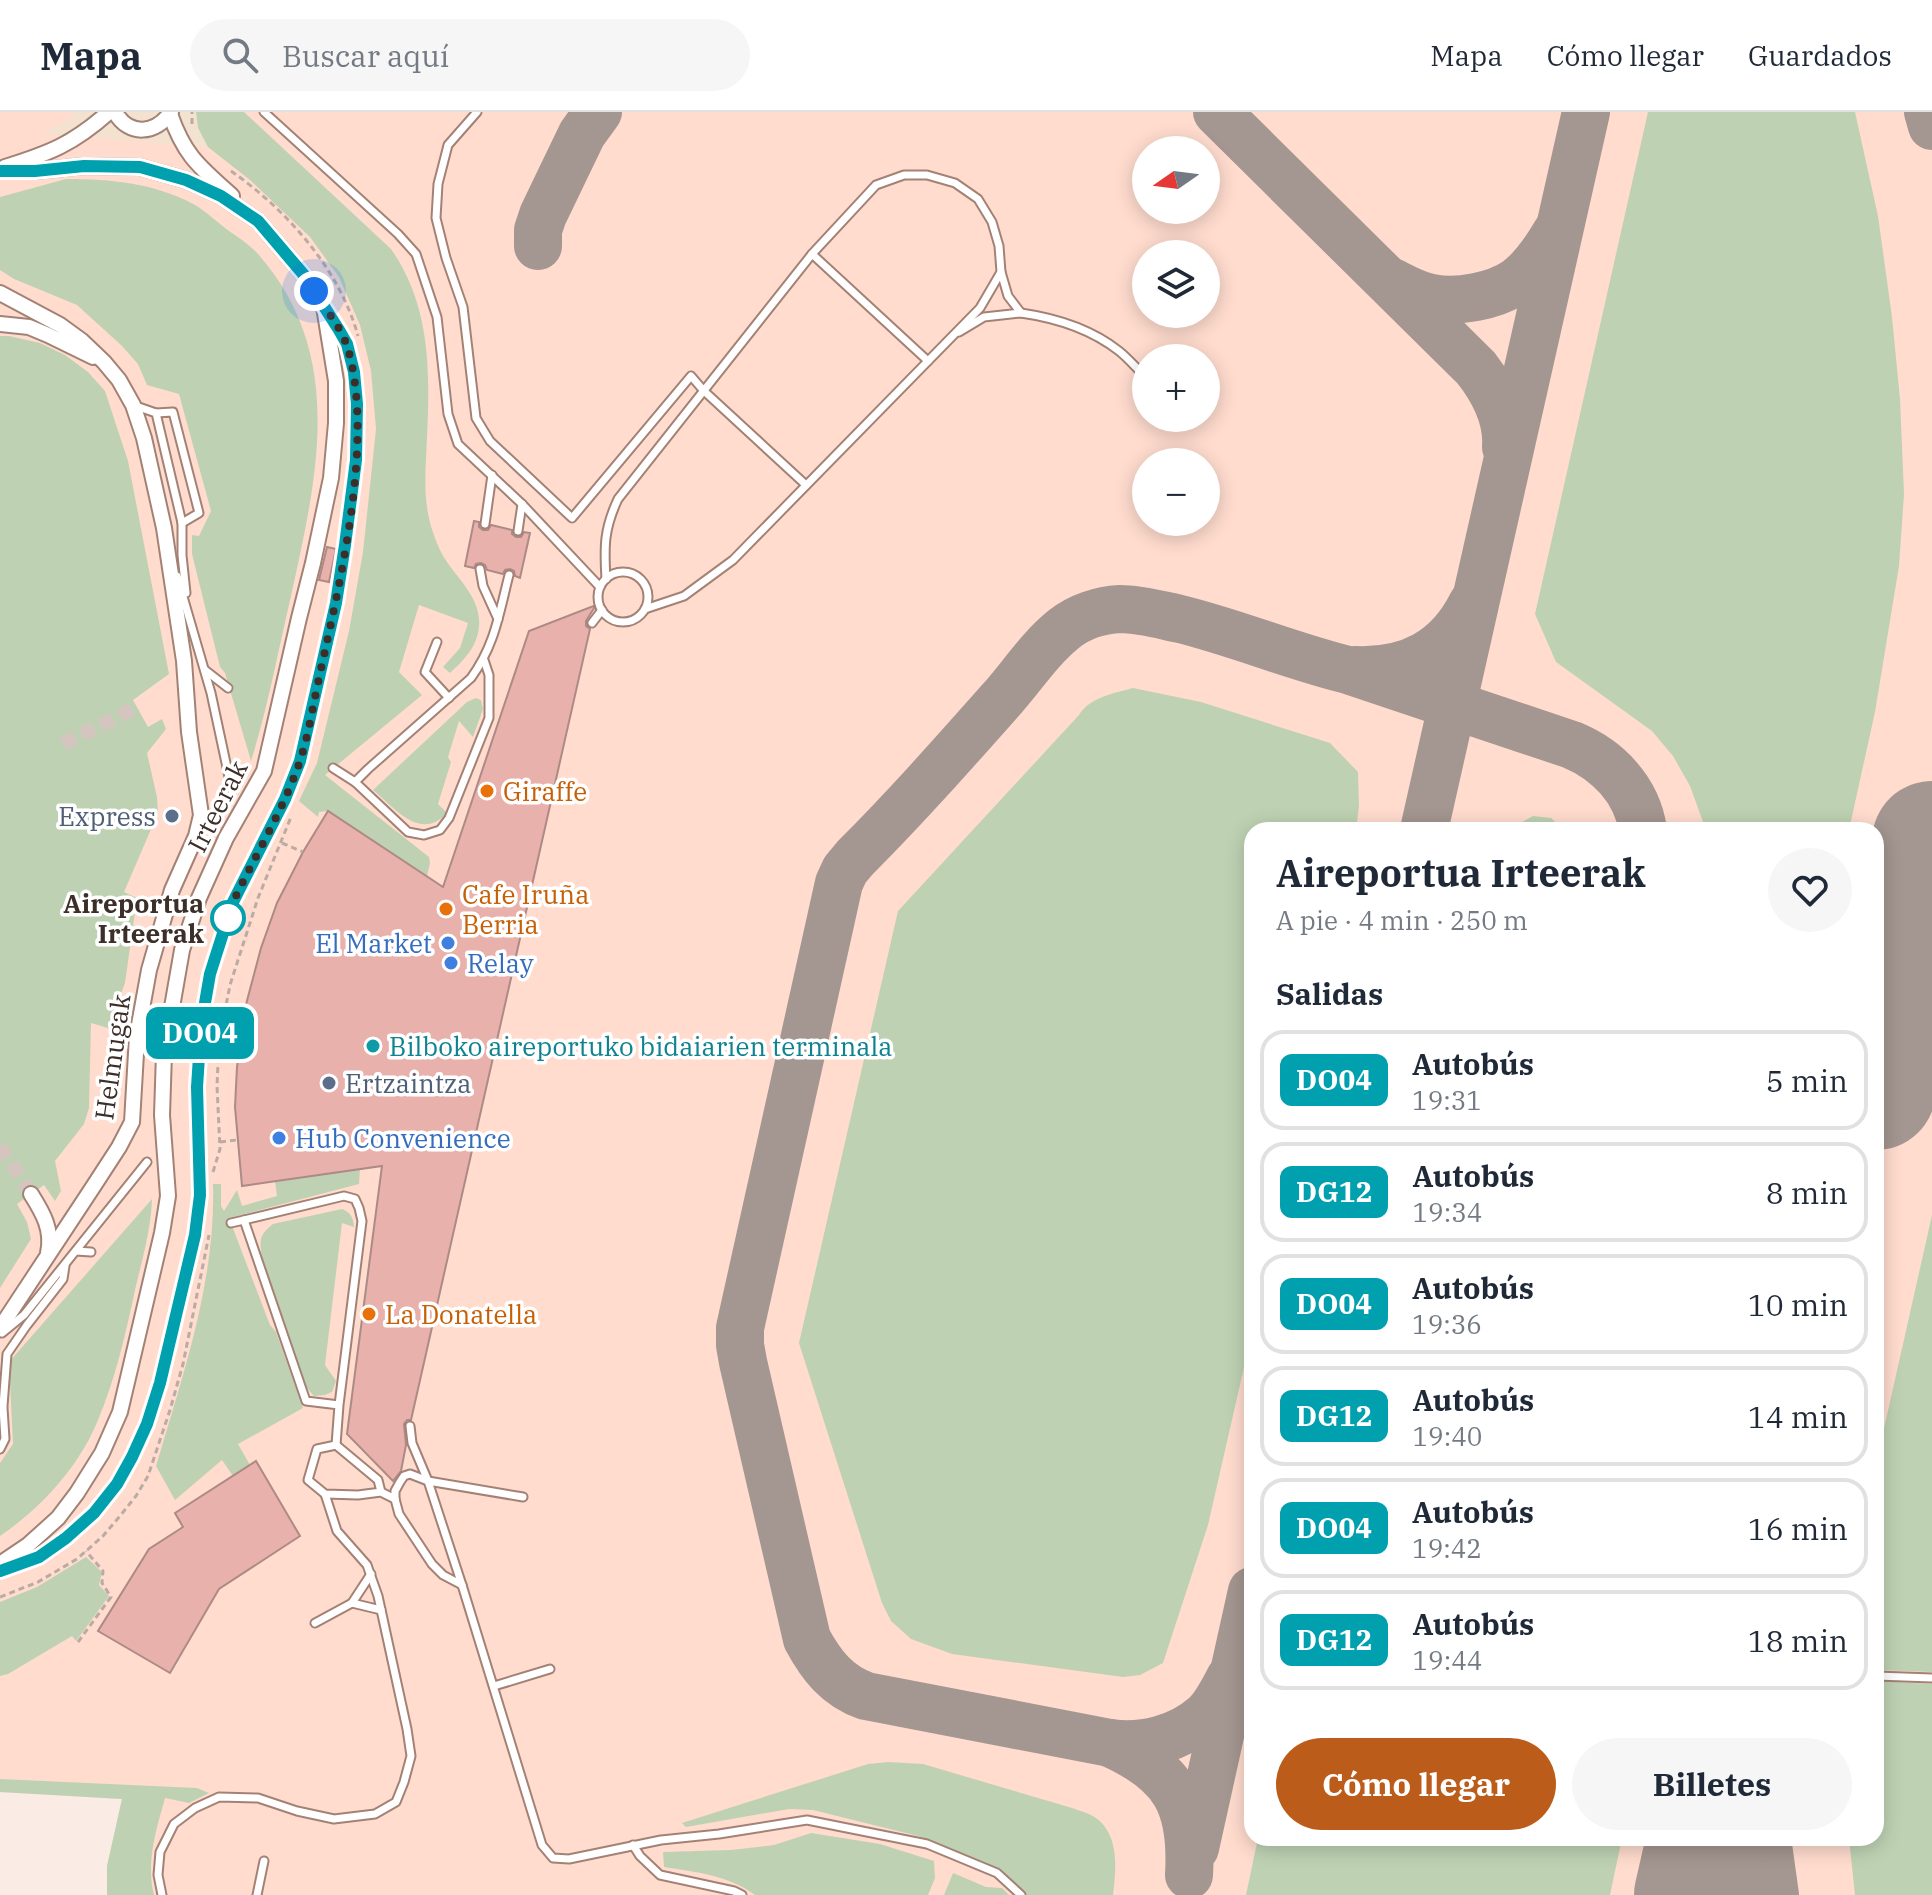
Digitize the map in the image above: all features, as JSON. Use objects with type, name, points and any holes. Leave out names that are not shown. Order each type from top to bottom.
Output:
[{"type":"street","points":[[0,170],[67,145],[112,112],[128,127],[140,130],[162,123],[171,113]]},
{"type":"street","points":[[171,113],[176,133],[192,159],[258,221],[304,275],[324,307]]},
{"type":"street","points":[[0,170],[140,167],[186,180],[221,196],[258,221]]},
{"type":"street","name":"Helmugak","points":[[0,293],[60,325],[82,341],[119,380],[133,405],[147,449],[164,528],[201,805],[200,823],[172,890],[149,970],[137,1036],[132,1122],[46,1262],[0,1328]]},
{"type":"street","name":"Irteerak","points":[[0,1564],[28,1545],[58,1518],[102,1453],[120,1412],[168,1196],[162,1115],[164,1053],[182,950],[199,898],[226,838],[264,771],[331,478],[336,381],[324,307]]},
{"type":"street","points":[[0,324],[29,327],[104,362]]},
{"type":"street","points":[[31,1194],[43,1213],[49,1233],[46,1262]]},
{"type":"lane","points":[[264,112],[416,254],[437,317],[448,414],[458,444],[522,504],[600,587]]},
{"type":"lane","points":[[477,112],[448,145],[438,184],[436,218],[463,307],[476,418],[490,441],[572,518],[691,376],[806,485]]},
{"type":"lane","points":[[606,579],[604,553],[608,522],[618,499],[812,254],[876,185],[904,175],[927,175],[955,183],[978,199],[992,222],[1008,296],[1021,313]]},
{"type":"lane","points":[[812,254],[928,361]]},
{"type":"lane","points":[[645,609],[648,598],[646,586],[638,577],[627,572],[616,573],[600,587],[598,595],[602,610],[612,619],[624,621],[636,618],[645,609],[684,596],[733,560],[980,308],[1001,272]]},
{"type":"lane","points":[[0,1571],[39,1557],[94,1513],[117,1484],[132,1457],[160,1383],[195,1235],[200,1195],[197,1087],[201,1026],[210,974],[233,902],[285,799],[300,761],[336,603],[348,530],[356,460],[354,372],[347,344],[324,307]]},
{"type":"lane","points":[[953,335],[984,317],[1021,313],[1046,316],[1080,327],[1118,350],[1132,364]]},
{"type":"lane","points":[[133,405],[156,413],[173,412],[199,513],[182,523]]},
{"type":"lane","points":[[156,413],[182,523],[187,611]]},
{"type":"lane","points":[[485,524],[492,475]]},
{"type":"lane","points":[[518,531],[522,504]]},
{"type":"lane","points":[[164,528],[204,669],[232,791]]},
{"type":"lane","points":[[480,569],[483,586],[499,621]]},
{"type":"lane","points":[[355,782],[471,678],[484,660],[499,621],[509,575]]},
{"type":"lane","points":[[592,623],[602,610]]},
{"type":"lane","points":[[437,642],[425,672],[449,698]]},
{"type":"lane","points":[[333,768],[355,782],[408,832],[424,835],[440,830],[449,818],[489,718],[491,695],[484,660]]},
{"type":"lane","points":[[204,669],[228,688]]},
{"type":"lane","points":[[0,1335],[24,1315],[147,1162]]},
{"type":"lane","points":[[231,1223],[344,1196],[355,1199],[362,1221],[336,1445]]},
{"type":"lane","points":[[244,1220],[306,1401],[339,1405]]},
{"type":"lane","points":[[76,1251],[91,1252]]},
{"type":"lane","points":[[0,1449],[5,1439],[2,1379],[7,1354],[63,1279],[66,1263]]},
{"type":"lane","points":[[410,1426],[412,1443],[428,1481],[462,1585],[542,1845],[553,1858],[569,1859],[633,1845],[807,1820],[927,1844],[997,1873],[1021,1895]]},
{"type":"lane","points":[[336,1445],[378,1480],[381,1492]]},
{"type":"lane","points":[[162,1895],[158,1875],[160,1852],[174,1824],[195,1808],[219,1797],[258,1798],[334,1819],[375,1814],[396,1802],[404,1782],[411,1756],[407,1729],[371,1574],[367,1565],[337,1531],[325,1494],[308,1480],[317,1449],[336,1445]]},
{"type":"lane","points":[[462,1585],[443,1575],[432,1564],[399,1514],[395,1491],[404,1476],[410,1474],[428,1481],[523,1497]]},
{"type":"lane","points":[[325,1494],[381,1492],[395,1499]]},
{"type":"lane","points":[[315,1623],[352,1603],[371,1574]]},
{"type":"lane","points":[[352,1603],[381,1610]]},
{"type":"lane","points":[[494,1686],[550,1669]]},
{"type":"lane","points":[[1884,1676],[1932,1678]]},
{"type":"lane","points":[[633,1845],[660,1875],[742,1895]]},
{"type":"lane","points":[[257,1895],[264,1861]]},
{"type":"path","points":[[282,843],[303,852]]},
{"type":"path","points":[[219,1142],[237,1140]]},
{"type":"path","points":[[78,1642],[111,1597],[102,1583],[103,1571],[86,1551]]},
{"type":"shaded area","points":[[0,112],[75,112],[66,122],[44,132],[207,146],[202,139],[196,112],[1932,112],[1932,1895],[107,1895],[107,1866],[122,1799],[0,1792]]},
{"type":"shaded area","points":[[75,112],[196,112],[198,128],[208,147],[42,133],[66,122]]},
{"type":"green space","points":[[196,112],[244,112],[391,249],[414,293],[421,316],[427,364],[427,508],[441,552],[472,596],[479,616],[478,634],[469,653],[450,673],[443,667],[460,648],[468,623],[419,605],[399,672],[422,695],[325,775],[429,857],[427,876],[328,811],[319,812],[318,817],[299,801],[317,763],[349,631],[363,552],[376,429],[371,371],[360,325],[339,277],[310,237],[250,180],[208,147],[198,128]]},
{"type":"green space","points":[[1648,112],[1855,112],[1878,216],[1892,317],[1900,399],[1904,494],[1899,566],[1875,712],[1851,822],[1703,822],[1690,786],[1673,756],[1652,731],[1556,662],[1535,614]]},
{"type":"green space","points":[[66,179],[116,181],[148,187],[199,208],[258,254],[286,293],[304,333],[314,375],[318,418],[315,462],[301,551],[268,700],[251,761],[225,673],[220,667],[192,554],[192,535],[199,536],[211,511],[179,394],[147,385],[138,364],[77,305],[14,279],[0,270],[0,197]]},
{"type":"green space","points":[[0,336],[40,343],[65,355],[88,372],[105,391],[128,461],[169,674],[133,700],[148,727],[162,719],[166,729],[147,753],[158,813],[124,892],[137,898],[125,983],[108,1028],[91,1023],[89,1108],[84,1124],[55,1161],[61,1191],[55,1201],[44,1185],[17,1204],[27,1222],[31,1239],[0,1288]]},
{"type":"green space","points":[[1133,688],[1201,702],[1330,743],[1358,772],[1359,806],[1357,822],[1244,822],[1244,1367],[1208,1525],[1163,1663],[1140,1675],[1123,1677],[952,1654],[911,1639],[891,1621],[882,1603],[799,1343],[898,911],[1083,709],[1103,697]]},
{"type":"green space","points":[[476,698],[481,700],[483,709],[473,737],[459,721],[448,757],[451,762],[438,804],[447,813],[427,824],[408,819],[373,790],[467,702]]},
{"type":"green space","points":[[1533,816],[1551,818],[1555,822],[1522,822]]},
{"type":"green space","points":[[360,1169],[359,1184],[229,1218],[270,1325],[276,1332],[303,1408],[238,1444],[250,1465],[233,1476],[222,1460],[175,1500],[156,1466],[196,1327],[209,1256],[213,1184],[221,1184],[221,1206],[224,1211],[237,1190],[242,1206],[277,1196],[275,1182]]},
{"type":"green space","points":[[152,1199],[146,1245],[124,1339],[98,1420],[80,1454],[57,1485],[30,1513],[0,1536],[0,1463],[13,1444],[9,1362]]},
{"type":"green space","points":[[342,1209],[351,1216],[354,1227],[342,1223],[325,1365],[336,1381],[332,1392],[314,1396],[306,1387],[278,1312],[265,1269],[261,1239],[273,1224]]},
{"type":"green space","points":[[1932,1215],[1932,1672],[1884,1670],[1884,1428]]},
{"type":"green space","points":[[86,1557],[102,1572],[99,1585],[109,1596],[76,1641],[72,1636],[0,1676],[0,1602],[37,1587]]},
{"type":"green space","points":[[1884,1681],[1932,1684],[1932,1895],[1855,1895],[1850,1846],[1884,1846]]},
{"type":"green space","points":[[868,1764],[923,1764],[1093,1816],[1104,1825],[1113,1843],[1113,1895],[1023,1895],[1001,1873],[918,1836],[813,1810],[789,1809],[686,1827],[682,1823]]},
{"type":"green space","points":[[0,1779],[197,1788],[209,1793],[189,1803],[165,1798],[152,1858],[154,1895],[107,1895],[107,1866],[122,1799],[0,1792]]},
{"type":"green space","points":[[811,1833],[880,1844],[934,1861],[935,1878],[928,1895],[755,1895],[723,1879],[664,1867],[663,1852],[774,1845]]},
{"type":"green space","points":[[1256,1846],[1620,1846],[1610,1895],[1246,1895]]},
{"type":"green space","points":[[953,1873],[986,1887],[1002,1888],[1009,1895],[944,1895]]},
{"type":"building","points":[[474,521],[479,522],[483,530],[488,530],[491,525],[512,530],[516,537],[521,537],[524,532],[530,533],[520,578],[510,569],[503,574],[487,570],[481,563],[474,568],[465,566]]},
{"type":"building","points":[[327,547],[336,549],[329,582],[319,580]]},
{"type":"building","name":"Bilboko aireportuko bidaiarien terminala","points":[[596,605],[586,621],[590,629],[411,1420],[404,1424],[406,1445],[401,1471],[393,1481],[347,1434],[382,1166],[242,1186],[235,1107],[244,1012],[277,903],[328,811],[443,887],[529,631]]},
{"type":"building","points":[[256,1461],[300,1536],[219,1589],[170,1673],[98,1631],[149,1549],[183,1527],[175,1513]]},
{"type":"taxiway","points":[[538,246],[538,230],[543,215],[582,134],[598,112]]},
{"type":"taxiway","points":[[1217,112],[1476,368],[1498,405],[1505,425],[1506,447]]},
{"type":"taxiway","points":[[1426,822],[1586,112]]},
{"type":"taxiway","points":[[1928,112],[1932,126]]},
{"type":"taxiway","points":[[1392,282],[1422,296],[1442,299],[1465,299],[1487,294],[1523,276],[1556,233]]},
{"type":"taxiway","points":[[1356,670],[1393,667],[1424,656],[1451,635],[1472,604]]},
{"type":"taxiway","points":[[1189,1875],[1183,1810],[1165,1779],[1132,1754],[1110,1743],[866,1696],[847,1687],[831,1674],[807,1639],[743,1362],[740,1328],[839,883],[855,858],[1055,637],[1083,618],[1120,609],[1158,614],[1222,631],[1572,745],[1597,759],[1619,778],[1634,802],[1641,822]]},
{"type":"taxiway","points":[[1195,1848],[1244,1627]]},
{"type":"taxiway","points":[[1110,1743],[1135,1744],[1173,1736],[1209,1712],[1230,1678]]},
{"type":"taxiway","points":[[1694,1895],[1703,1846]]},
{"type":"taxiway","points":[[1768,1846],[1775,1895]]},
{"type":"runway","points":[[1884,1054],[1932,841]]},
{"type":"runway","points":[[1694,1895],[1705,1846]]},
{"type":"tunnel","points":[[63,744],[137,707]]},
{"type":"tunnel","points":[[0,1146],[31,1194]]},
{"type":"bus line","name":"DO04","points":[[0,171],[84,166],[140,167],[186,180],[221,196],[258,221],[304,275],[347,344],[357,404],[356,460],[350,516],[336,603],[300,761],[285,799],[233,902],[210,974],[201,1026],[197,1087],[200,1195],[195,1235],[160,1383],[132,1457],[117,1484],[94,1513],[39,1557],[0,1571]]},
{"type":"place","name":"Giraffe","points":[[487,791]]},
{"type":"place","name":"Express","points":[[172,816]]},
{"type":"place","name":"Cafe Iruña Berria","points":[[446,909]]},
{"type":"place","name":"Aireportua Irteerak","points":[[228,918]]},
{"type":"place","name":"El Market","points":[[448,943]]},
{"type":"place","name":"Relay","points":[[451,963]]},
{"type":"place","name":"Bilboko aireportuko bidaiarien terminala","points":[[373,1046]]},
{"type":"place","name":"Ertzaintza","points":[[329,1083]]},
{"type":"place","name":"Hub Convenience","points":[[279,1138]]},
{"type":"place","name":"La Donatella","points":[[369,1314]]},
{"type":"route","points":[[228,918],[300,761],[336,603],[350,516],[356,460],[354,372],[347,344],[314,291]]}]
